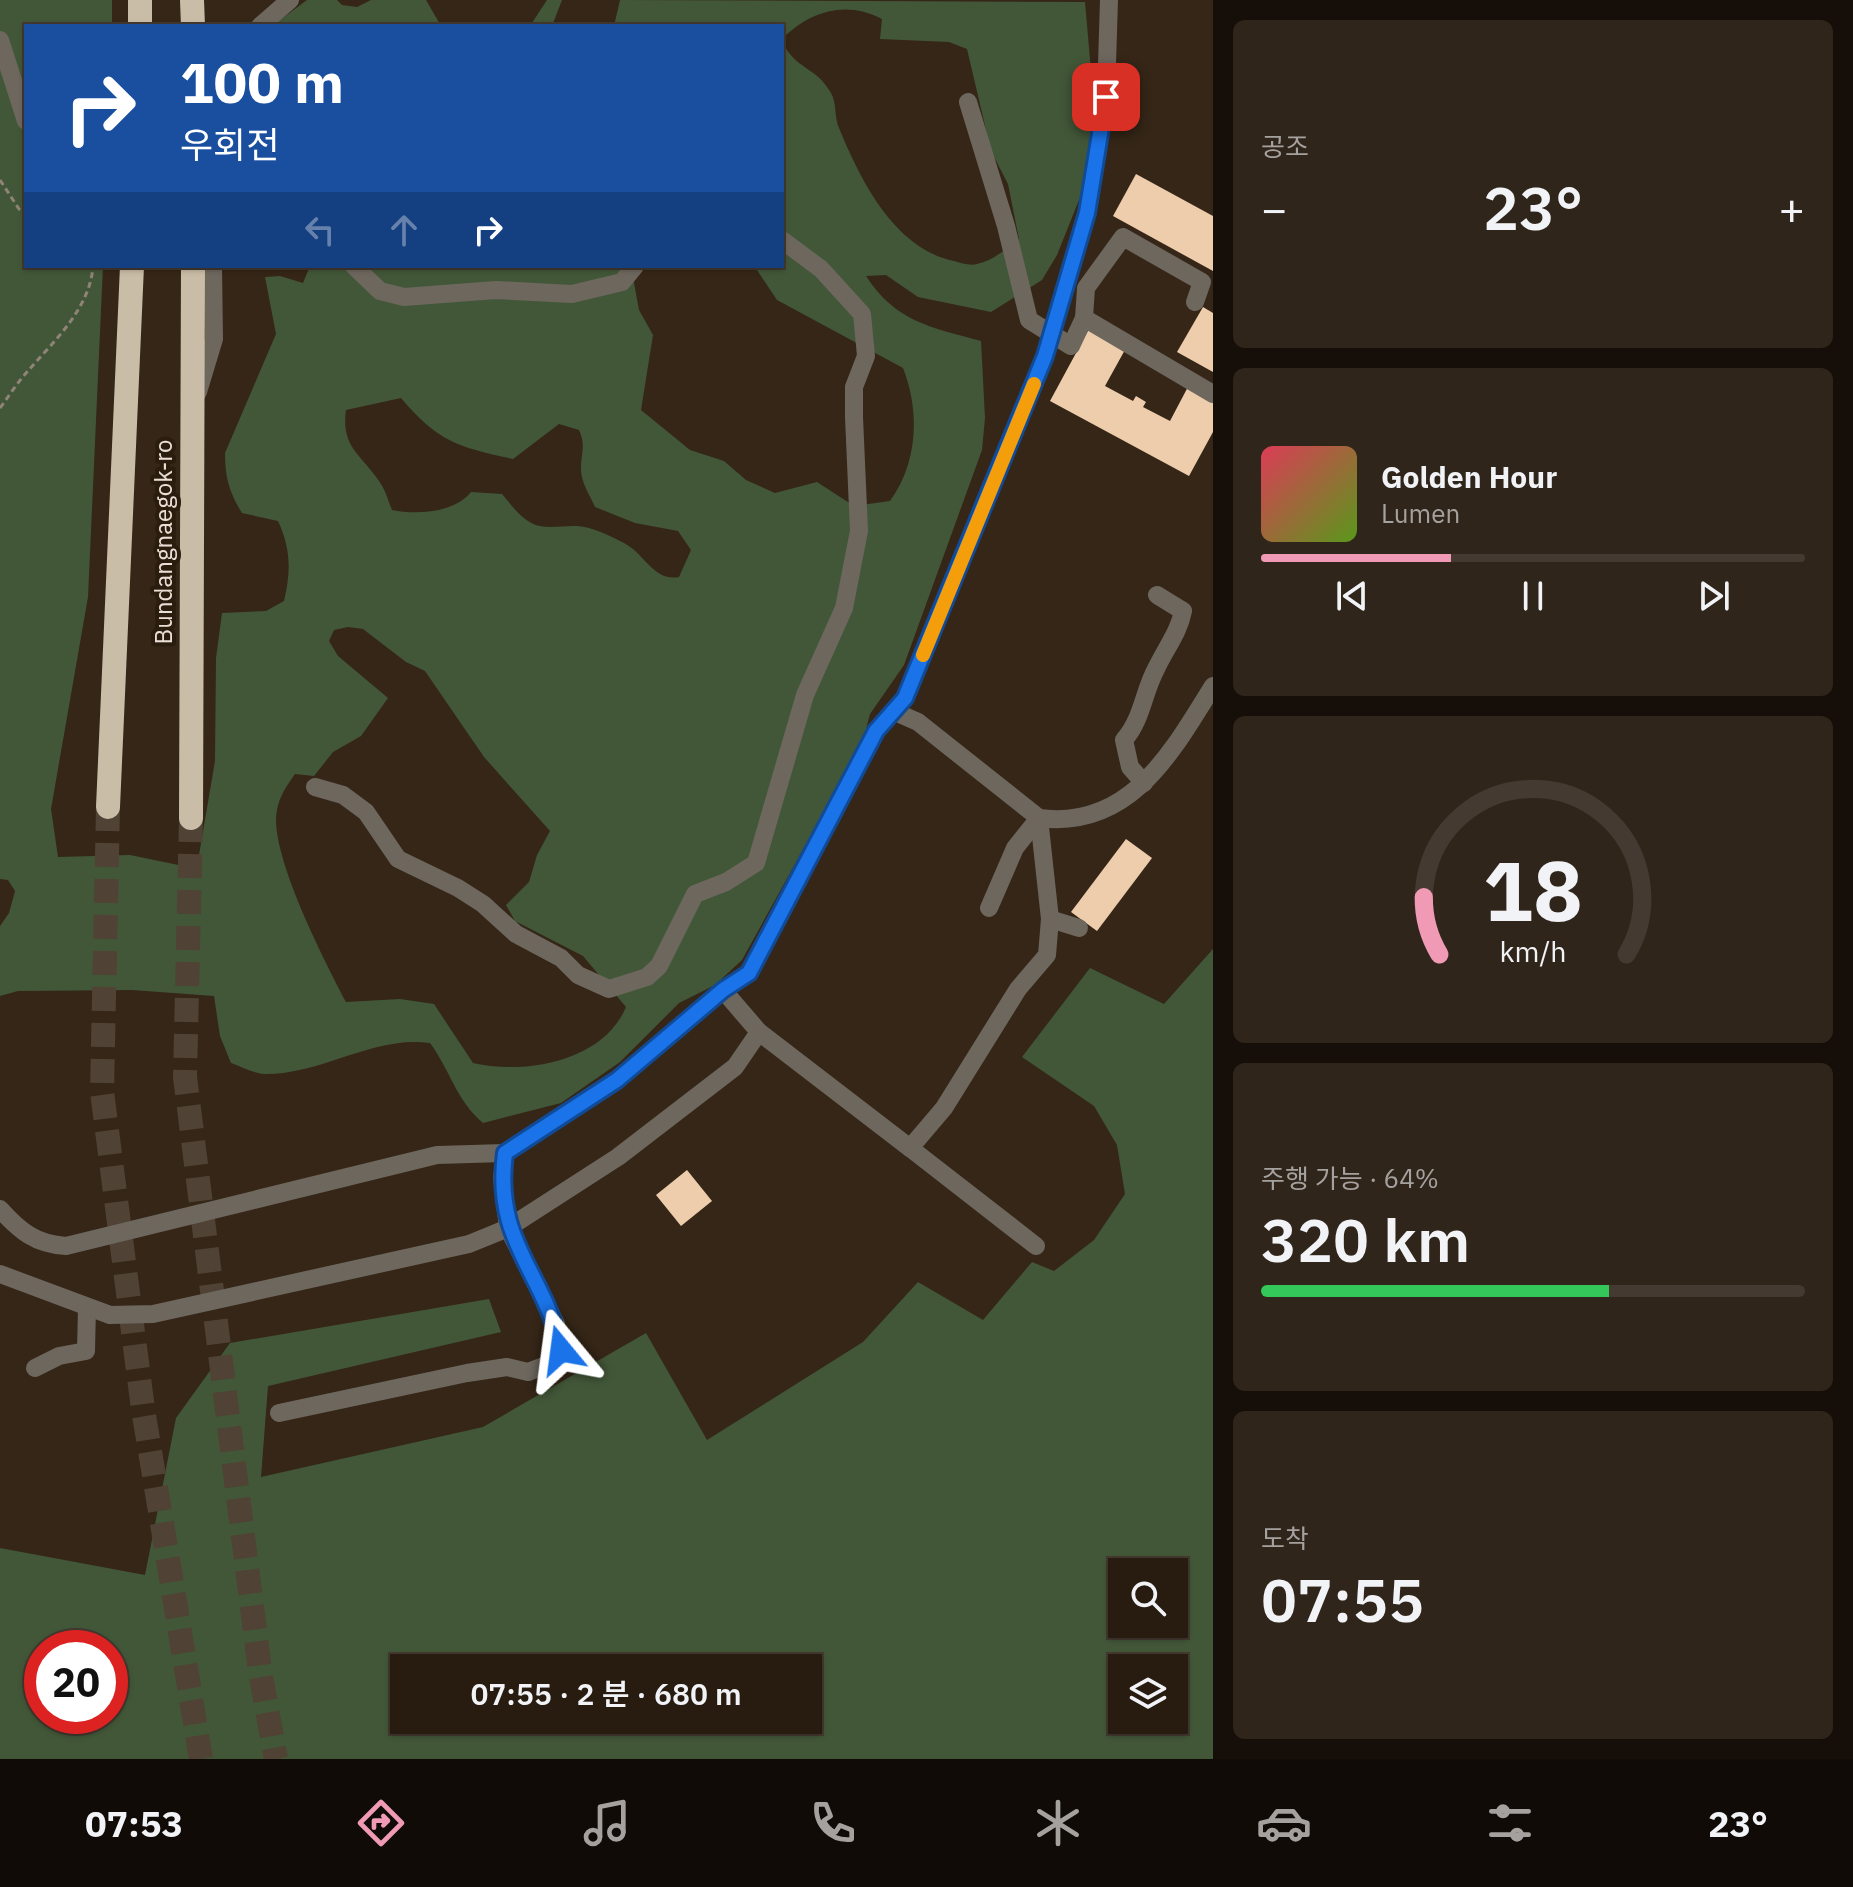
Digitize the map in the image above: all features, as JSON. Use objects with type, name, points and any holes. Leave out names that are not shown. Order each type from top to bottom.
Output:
[{"type":"highway","points":[[140,0],[140,24]]},
{"type":"highway","points":[[192,0],[193,24]]},
{"type":"highway","name":"Bundangnaegok-ro","points":[[108,807],[132,268]]},
{"type":"highway","name":"Bundangnaegok-ro","points":[[191,818],[193,268]]},
{"type":"street","points":[[262,24],[290,0]]},
{"type":"street","points":[[0,1209],[28,1237],[47,1245],[66,1246],[437,1155],[505,1153],[617,1080],[723,990],[749,973],[876,731],[905,698],[1003,462],[1051,336],[1087,213],[1106,97],[1109,0]]},
{"type":"street","points":[[0,40],[5,64],[24,116]]},
{"type":"street","points":[[968,102],[1006,226],[1022,304],[1029,320],[1071,346],[1084,318],[1086,288],[1123,237],[1202,282],[1195,302]]},
{"type":"street","points":[[315,787],[343,795],[366,812],[398,859],[413,864],[483,904],[516,934],[561,958],[578,975],[609,989],[647,977],[659,966],[695,894],[726,882],[756,863],[805,695],[844,608],[859,531],[854,387],[866,356],[862,314],[821,269],[784,241]]},
{"type":"street","points":[[192,410],[214,339],[213,268]]},
{"type":"street","points":[[356,268],[380,291],[404,297],[482,290],[572,294],[622,282],[633,268]]},
{"type":"street","points":[[1084,318],[1213,394]]},
{"type":"street","points":[[1144,783],[1130,767],[1124,740],[1137,725],[1155,670],[1181,622],[1183,611],[1157,595]]},
{"type":"street","points":[[893,711],[918,722],[1039,818],[1063,821],[1112,807],[1144,783],[1170,755],[1213,686]]},
{"type":"street","points":[[989,908],[1015,848],[1039,818]]},
{"type":"street","points":[[910,1148],[944,1108],[1018,989],[1047,955],[1050,919],[1039,818]]},
{"type":"street","points":[[1050,919],[1079,928]]},
{"type":"street","points":[[723,990],[759,1032],[1036,1246]]},
{"type":"street","points":[[0,1274],[110,1315],[184,1310],[469,1244],[508,1228],[618,1157],[735,1067],[759,1032]]},
{"type":"street","points":[[279,1413],[467,1373],[507,1367],[528,1372],[552,1363],[561,1350],[556,1324],[508,1228],[502,1178],[505,1153]]},
{"type":"street","points":[[35,1368],[59,1356],[86,1351],[87,1307]]},
{"type":"path","points":[[0,180],[19,209],[24,211]]},
{"type":"path","points":[[0,408],[27,372],[60,337],[82,300],[92,268]]},
{"type":"green space","points":[[0,0],[112,0],[112,24],[24,24],[24,268],[103,268],[88,597],[51,809],[58,857],[130,855],[193,868],[199,855],[215,761],[216,658],[222,613],[266,611],[284,601],[288,580],[287,551],[278,521],[242,513],[231,491],[225,462],[225,453],[276,334],[265,277],[280,276],[303,283],[309,268],[635,268],[632,272],[639,310],[653,335],[641,410],[690,450],[724,461],[746,480],[775,493],[817,482],[854,506],[890,501],[906,470],[913,436],[912,402],[903,368],[777,300],[756,268],[784,268],[784,45],[793,58],[819,77],[831,93],[837,124],[857,169],[897,227],[933,254],[971,265],[994,257],[1019,239],[1008,184],[991,151],[967,49],[949,42],[880,39],[882,19],[855,10],[816,15],[784,37],[784,24],[614,24],[620,0],[1085,2],[1094,105],[1085,185],[1057,255],[1042,280],[991,312],[918,297],[886,275],[866,276],[889,304],[902,313],[930,326],[981,341],[985,418],[982,450],[904,665],[870,714],[863,741],[742,960],[715,985],[679,1003],[620,1062],[561,1103],[483,1123],[466,1105],[430,1043],[389,1044],[308,1068],[266,1074],[231,1063],[220,1036],[214,996],[132,990],[18,991],[0,996],[0,926],[9,913],[15,891],[8,880],[0,879]],"holes":[[[401,398],[414,413],[450,440],[478,451],[513,459],[559,424],[579,430],[583,445],[581,474],[595,507],[635,523],[678,531],[691,550],[679,577],[663,575],[631,548],[595,530],[533,524],[521,516],[502,494],[471,492],[455,504],[434,511],[392,510],[381,484],[349,441],[346,410]],[[348,627],[363,629],[406,662],[425,671],[484,757],[550,831],[537,855],[529,882],[506,905],[515,921],[583,956],[626,1007],[615,1026],[600,1041],[581,1052],[538,1065],[515,1067],[473,1063],[434,1004],[400,999],[346,1002],[292,885],[283,860],[276,818],[282,794],[295,774],[314,776],[333,752],[361,736],[388,698],[338,656],[329,641],[334,630]]]},
{"type":"green space","points":[[307,0],[337,0],[342,5],[357,7],[371,0],[426,0],[440,24],[275,24]]},
{"type":"green space","points":[[547,0],[562,0],[553,24],[531,24]]},
{"type":"green space","points":[[1213,949],[1213,1759],[0,1759],[0,1548],[145,1575],[176,1418],[230,1343],[489,1299],[501,1332],[268,1386],[261,1477],[483,1427],[646,1333],[707,1440],[863,1342],[918,1282],[983,1320],[1032,1262],[1054,1271],[1094,1240],[1125,1194],[1117,1145],[1094,1106],[1022,1057],[1090,968],[1164,1004]]},
{"type":"building","points":[[1136,174],[1213,216],[1213,271],[1113,216]]},
{"type":"building","points":[[1203,307],[1213,313],[1213,372],[1177,352]]},
{"type":"building","points":[[1089,329],[1126,348],[1105,386],[1133,401],[1136,396],[1146,402],[1143,407],[1170,421],[1190,383],[1213,395],[1213,432],[1189,476],[1050,401]]},
{"type":"building","points":[[1126,839],[1152,858],[1097,931],[1071,912]]},
{"type":"building","points":[[687,1170],[712,1201],[681,1226],[656,1195]]},
{"type":"tunnel","points":[[108,807],[102,1092],[143,1409],[201,1759]]},
{"type":"tunnel","points":[[191,818],[185,1077],[260,1671],[276,1759]]},
{"type":"slow traffic","points":[[923,655],[1034,384]]},
{"type":"route","points":[[561,1350],[556,1324],[508,1228],[502,1178],[505,1153],[617,1080],[723,990],[749,973],[876,731],[905,698],[998,476],[1045,356],[1087,213],[1106,97]]}]
